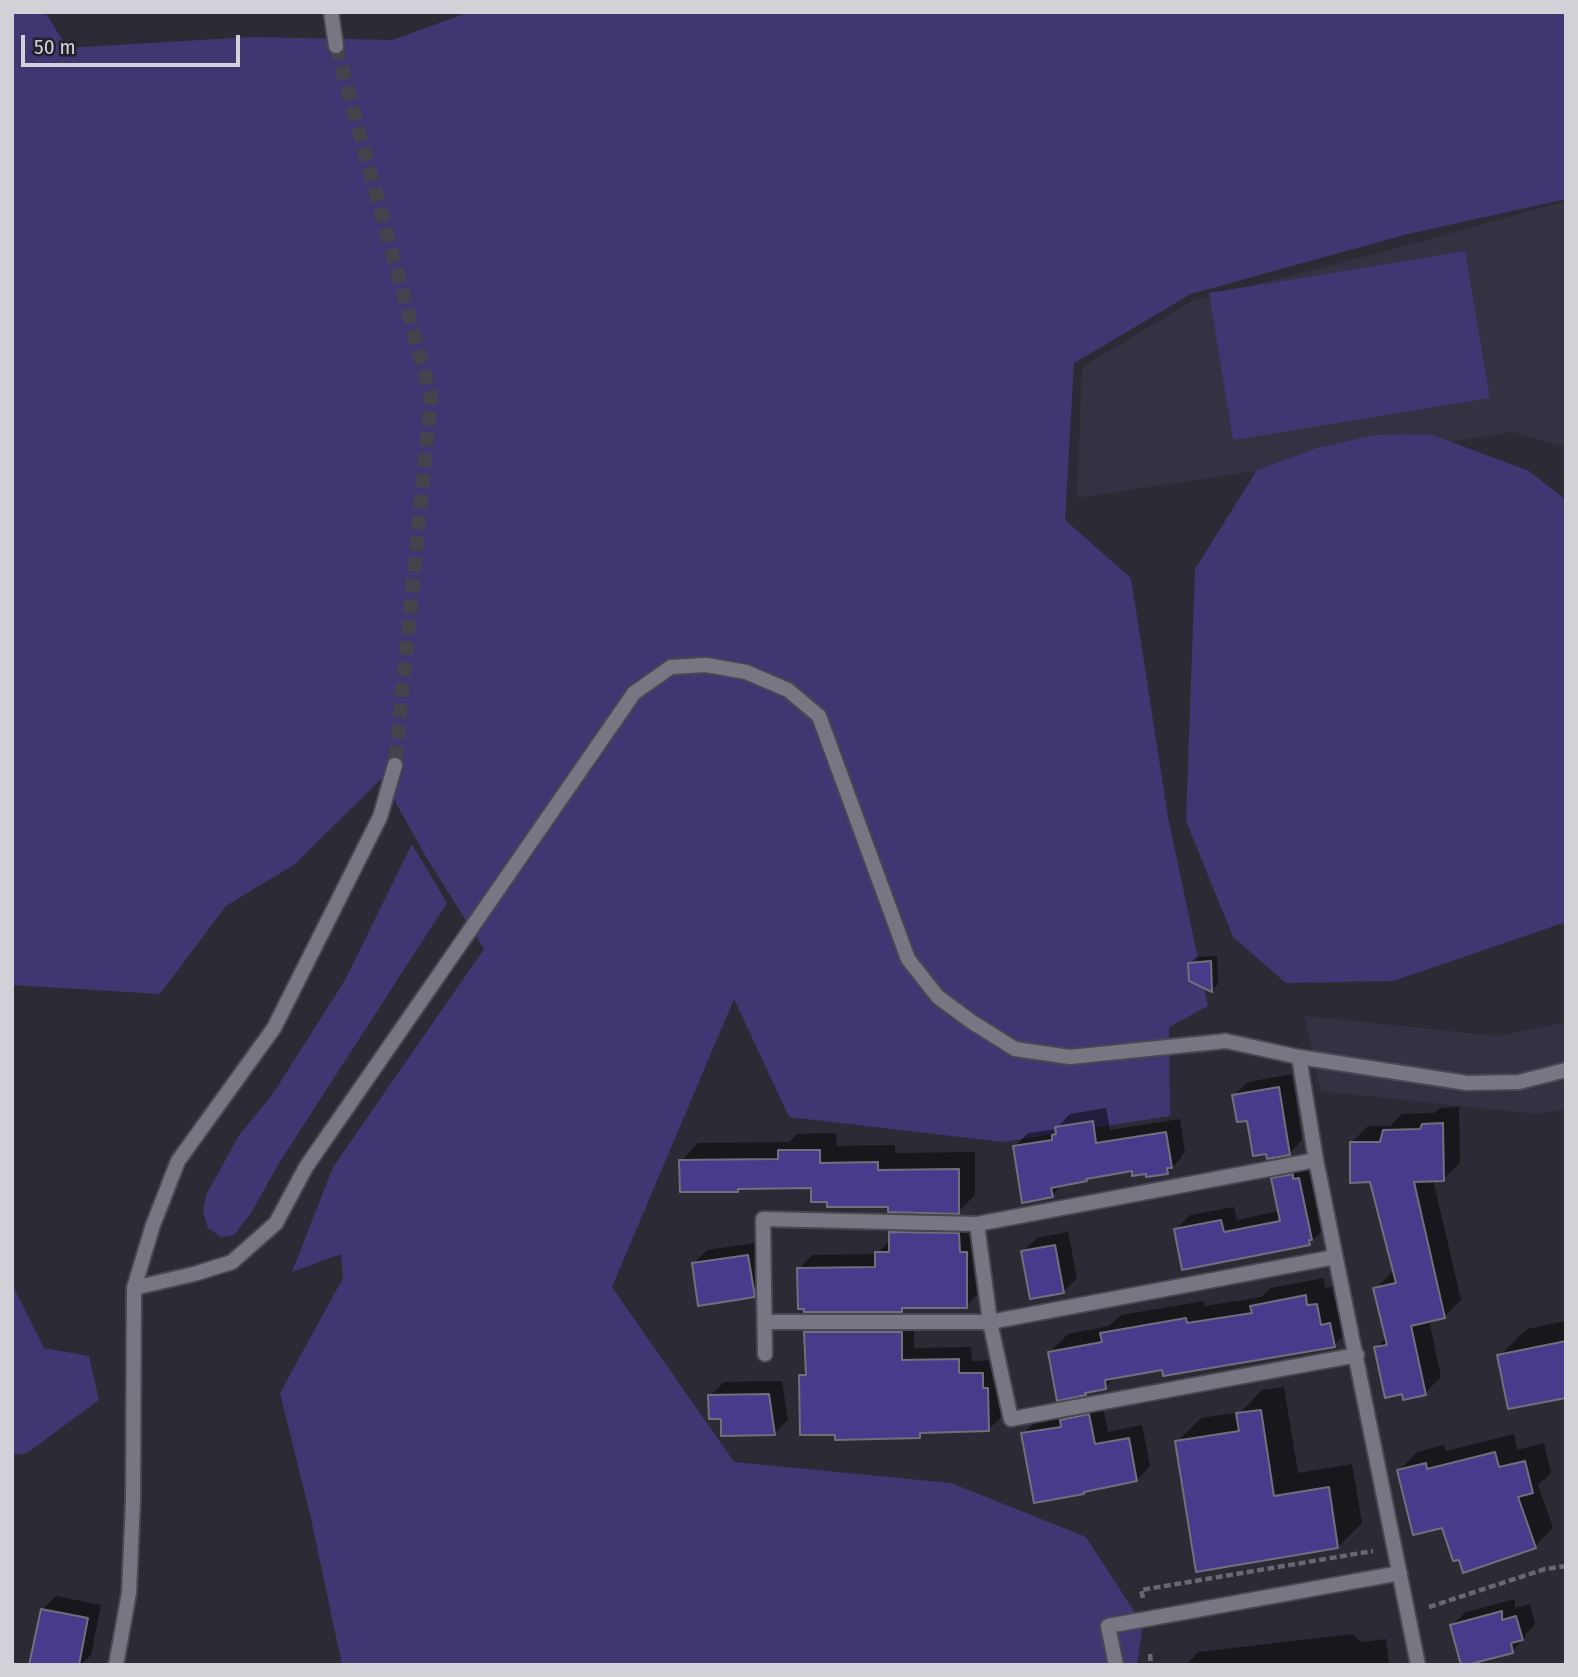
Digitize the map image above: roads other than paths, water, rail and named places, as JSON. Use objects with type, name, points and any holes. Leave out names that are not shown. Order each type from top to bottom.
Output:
[{"type":"street","points":[[331,12],[336,46]]},
{"type":"street","points":[[134,1288],[232,1262],[276,1223],[306,1167],[635,693],[671,667],[706,665],[746,672],[788,690],[819,716],[908,959],[938,997],[1015,1049],[1070,1057],[1226,1041],[1299,1057],[1467,1083],[1519,1082],[1566,1070]]},
{"type":"street","points":[[116,1665],[130,1580],[134,1288],[153,1224],[178,1161],[274,1028],[380,817],[395,765]]},
{"type":"street","points":[[1299,1057],[1316,1160],[1418,1665]]},
{"type":"street","points":[[765,1354],[763,1219],[977,1224],[1316,1160]]},
{"type":"street","points":[[977,1224],[990,1322],[1011,1419],[1357,1355]]},
{"type":"street","points":[[765,1322],[990,1322],[1335,1257]]},
{"type":"street","points":[[1116,1665],[1108,1626],[1400,1573]]},
{"type":"tunnel","points":[[336,46],[431,397],[395,765]]}]
